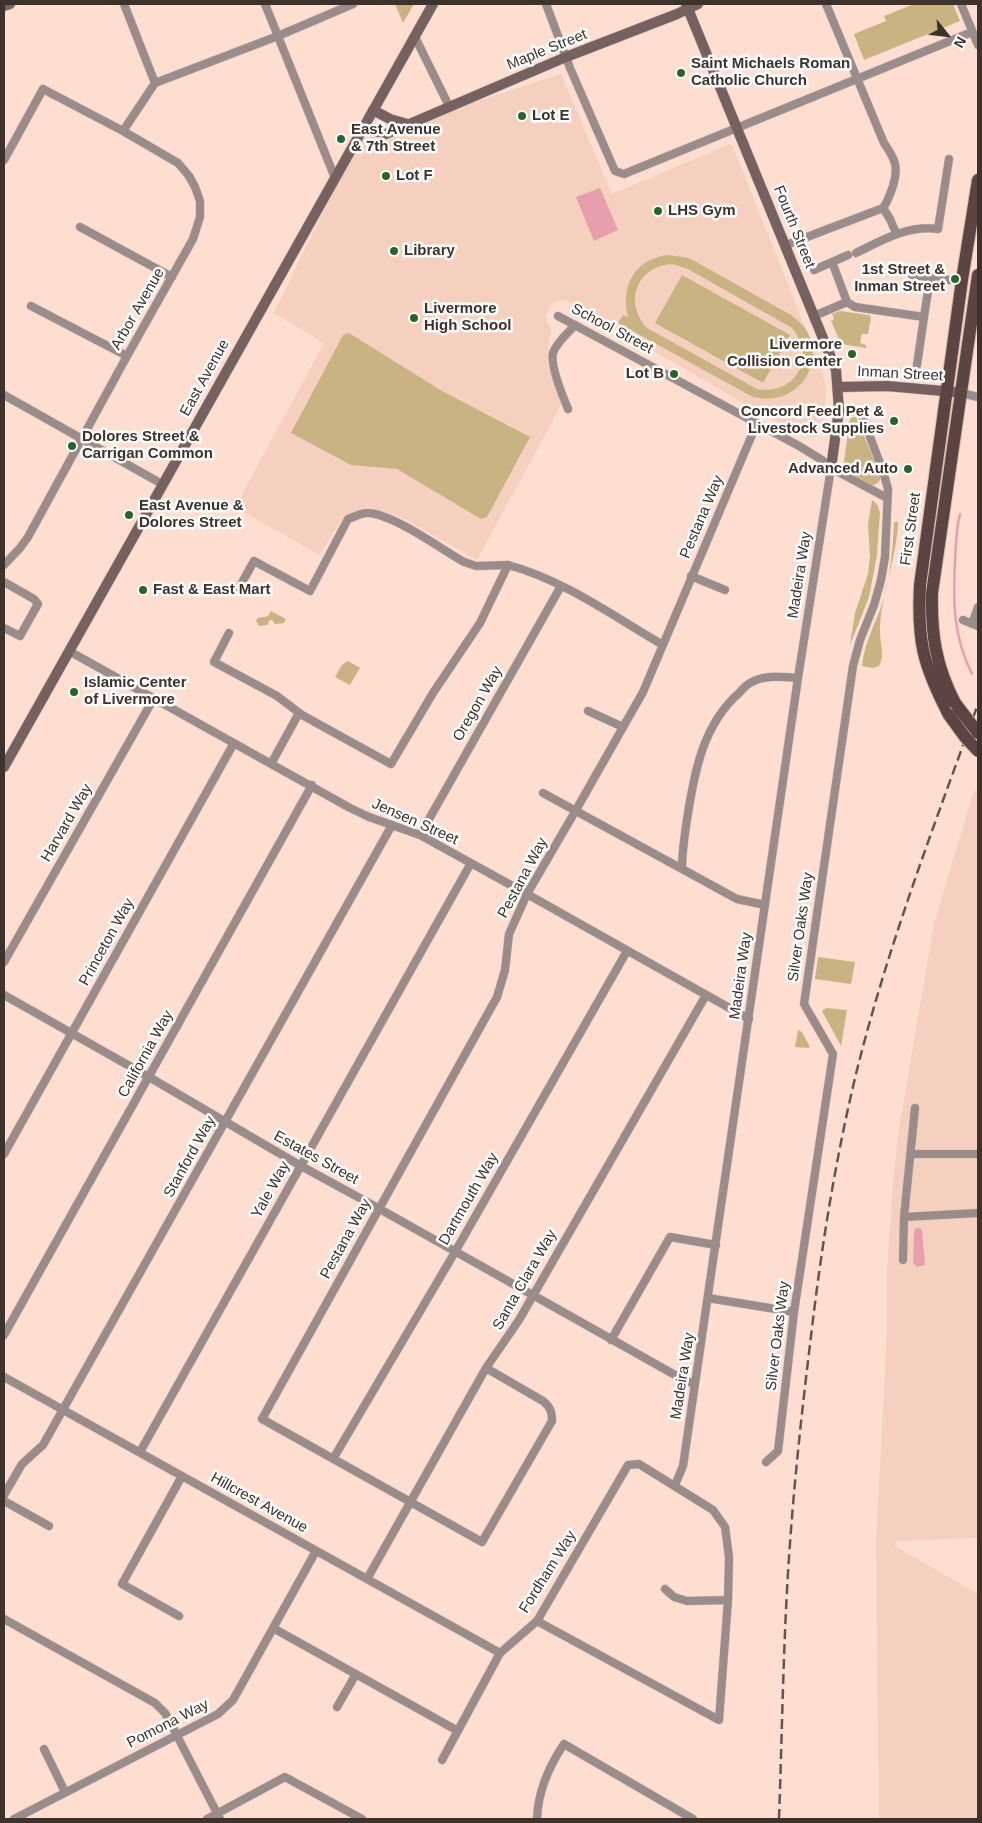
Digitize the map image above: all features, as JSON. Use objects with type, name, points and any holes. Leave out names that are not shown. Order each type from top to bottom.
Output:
[{"type":"main road","name":"First Street","points":[[978,180],[946,391],[920,585],[918,616],[926,667],[952,709],[965,737],[978,751]]},
{"type":"main road","name":"First Street","points":[[978,275],[932,594],[933,639],[938,665],[952,709],[978,733]]},
{"type":"street","points":[[4,6],[10,4]]},
{"type":"street","points":[[124,4],[155,83]]},
{"type":"street","points":[[265,4],[335,178]]},
{"type":"street","points":[[4,160],[43,89],[123,131],[155,83],[278,36],[353,4]]},
{"type":"street","name":"East Avenue","points":[[4,767],[433,4]]},
{"type":"street","points":[[546,4],[566,57],[615,171],[624,174],[972,32]]},
{"type":"street","points":[[786,245],[883,208],[889,200],[897,173],[893,156],[884,142],[826,4]]},
{"type":"street","points":[[961,4],[978,45]]},
{"type":"street","name":"Maple Street","points":[[364,128],[386,134],[691,5]]},
{"type":"street","name":"Fourth Street","points":[[691,5],[738,128],[836,370],[839,410],[831,468]]},
{"type":"street","points":[[415,37],[449,106]]},
{"type":"street","points":[[374,110],[390,119],[407,124]]},
{"type":"street","name":"Arbor Avenue","points":[[4,565],[28,538],[193,239],[200,217],[200,201],[195,187],[178,163],[123,131]]},
{"type":"street","points":[[814,270],[896,234],[927,227],[938,229],[949,159]]},
{"type":"street","points":[[883,208],[896,234]]},
{"type":"street","points":[[80,227],[172,277]]},
{"type":"street","points":[[832,262],[847,302],[855,307],[924,317]]},
{"type":"street","points":[[912,275],[949,280]]},
{"type":"street","points":[[917,365],[930,278]]},
{"type":"street","points":[[814,316],[847,302]]},
{"type":"street","points":[[31,306],[127,356]]},
{"type":"street","name":"School Street","points":[[558,316],[799,446],[831,468],[887,498]]},
{"type":"street","points":[[568,409],[554,365],[553,354],[575,325]]},
{"type":"street","name":"Inman Street","points":[[838,387],[886,386],[961,393]]},
{"type":"street","points":[[961,393],[978,397]]},
{"type":"street","points":[[4,395],[162,484]]},
{"type":"street","name":"Silver Oaks Way","points":[[766,1462],[778,1451],[794,1312],[833,1054],[804,1004],[853,666],[860,640],[874,604],[885,557],[887,481],[862,416],[856,412],[839,410]]},
{"type":"street","name":"Pestana Way","points":[[333,1459],[262,1419],[497,997],[505,970],[509,934],[527,894],[643,692],[757,423]]},
{"type":"street","name":"Madeira Way","points":[[675,1486],[683,1466],[798,678],[831,468]]},
{"type":"street","points":[[239,588],[254,561],[310,591],[348,519],[365,513],[380,515],[395,521],[464,562],[476,566],[508,565],[524,569],[561,586],[663,645]]},
{"type":"street","points":[[229,634],[214,662],[277,696],[299,713],[391,764],[433,693],[480,623],[508,565]]},
{"type":"street","points":[[691,576],[725,590]]},
{"type":"street","points":[[4,582],[34,599],[38,604],[20,636],[4,628]]},
{"type":"street","name":"Oregon Way","points":[[420,835],[561,586]]},
{"type":"street","points":[[963,620],[975,625],[978,607]]},
{"type":"street","name":"Jensen Street","points":[[69,650],[350,808],[420,835],[749,1019]]},
{"type":"street","points":[[682,870],[682,853],[694,772],[708,733],[718,716],[730,700],[750,683],[761,678],[775,676],[798,678]]},
{"type":"street","name":"Harvard Way","points":[[4,962],[154,698]]},
{"type":"street","points":[[588,710],[623,728]]},
{"type":"street","points":[[272,764],[299,713]]},
{"type":"street","name":"Princeton Way","points":[[4,1154],[234,743]]},
{"type":"street","name":"California Way","points":[[4,1335],[312,785]]},
{"type":"street","points":[[543,794],[576,810],[736,899],[765,905]]},
{"type":"street","name":"Stanford Way","points":[[4,1495],[22,1464],[43,1445],[392,825]]},
{"type":"street","name":"Yale Way","points":[[140,1452],[471,863]]},
{"type":"street","name":"Dartmouth Way","points":[[333,1459],[455,1252],[627,951]]},
{"type":"street","name":"Santa Clara Way","points":[[367,1579],[486,1368],[519,1320],[706,994]]},
{"type":"street","name":"Estates Street","points":[[4,995],[150,1077],[301,1166],[611,1340],[684,1380],[695,1384]]},
{"type":"street","points":[[903,1260],[904,1217],[916,1108]]},
{"type":"street","points":[[911,1154],[978,1154]]},
{"type":"street","points":[[904,1217],[978,1213]]},
{"type":"street","points":[[611,1340],[670,1237],[716,1245]]},
{"type":"street","points":[[708,1298],[794,1312]]},
{"type":"street","points":[[333,1459],[482,1542],[552,1421],[552,1412],[543,1401],[486,1368]]},
{"type":"street","name":"Hillcrest Avenue","points":[[4,1377],[500,1653]]},
{"type":"street","name":"Fordham Way","points":[[442,1760],[500,1653],[537,1621],[628,1465],[638,1464],[675,1486]]},
{"type":"street","points":[[179,1616],[122,1584],[182,1476]]},
{"type":"street","points":[[537,1621],[719,1720],[728,1600],[729,1557],[725,1527],[713,1510],[675,1486]]},
{"type":"street","points":[[4,1501],[49,1526]]},
{"type":"street","name":"Pomona Way","points":[[14,1819],[218,1714],[233,1700],[316,1551]]},
{"type":"street","points":[[665,1589],[674,1597],[687,1601],[728,1600]]},
{"type":"street","points":[[4,1622],[155,1703],[165,1713],[219,1816]]},
{"type":"street","points":[[274,1628],[458,1731]]},
{"type":"street","points":[[337,1707],[356,1674]]},
{"type":"street","points":[[537,1819],[537,1807],[544,1785],[556,1756],[564,1744],[693,1819]]},
{"type":"street","points":[[44,1749],[65,1792]]},
{"type":"street","points":[[207,1819],[219,1816],[285,1776],[362,1819]]},
{"type":"shaded area","points":[[395,4],[414,4],[403,23]]},
{"type":"shaded area","points":[[914,4],[953,4],[960,21],[864,60],[854,34],[886,21],[884,16]]},
{"type":"shaded area","name":"Livermore High School","points":[[561,74],[612,194],[730,144],[732,145],[820,364],[826,387],[821,433],[818,437],[809,437],[760,413],[566,300],[557,301],[551,306],[546,315],[547,322],[551,328],[547,360],[561,406],[477,560],[399,516],[367,507],[351,513],[341,521],[319,555],[235,507],[324,343],[274,313],[364,128],[386,134],[407,124]]},
{"type":"shaded area","points":[[600,188],[618,230],[594,241],[576,197]]},
{"type":"shaded area","points":[[669,255],[689,258],[791,315],[804,328],[811,342],[813,358],[809,372],[800,385],[788,394],[772,398],[753,397],[618,323],[623,315],[628,317],[626,295],[628,285],[633,276],[639,268],[657,257]],"holes":[[[672,264],[688,269],[792,328],[799,340],[802,362],[798,372],[791,381],[782,387],[770,390],[757,389],[647,328],[640,318],[636,307],[637,287],[642,278],[660,266]]]},
{"type":"shaded area","points":[[682,275],[790,335],[763,383],[655,323]]},
{"type":"shaded area","points":[[840,311],[869,315],[871,317],[868,334],[862,334],[860,343],[866,345],[866,348],[841,344],[831,321],[834,319],[832,314]]},
{"type":"shaded area","points":[[349,333],[442,391],[530,437],[487,517],[481,519],[397,469],[351,465],[291,433],[343,335]]},
{"type":"shaded area","points":[[856,417],[880,474],[879,482],[872,486],[843,469],[850,418]]},
{"type":"shaded area","points":[[872,500],[877,504],[880,512],[877,555],[869,597],[850,645],[855,613],[868,574],[870,556],[868,525]]},
{"type":"shaded area","points":[[894,522],[898,522],[895,550],[888,580]]},
{"type":"shaded area","points":[[885,594],[880,632],[881,662],[879,666],[873,668],[862,666],[867,643]]},
{"type":"shaded area","points":[[271,611],[286,619],[284,623],[275,624],[270,620],[267,625],[259,626],[256,621],[258,618],[268,616]]},
{"type":"shaded area","points":[[348,661],[360,668],[350,685],[335,677],[342,665]]},
{"type":"shaded area","points":[[974,790],[978,792],[978,1538],[896,1541],[895,1546],[978,1594],[978,1819],[879,1819],[876,1545],[887,1332],[887,1270],[893,1185],[898,1134],[934,924]]},
{"type":"shaded area","points":[[818,957],[855,962],[851,984],[815,979]]},
{"type":"shaded area","points":[[826,1008],[847,1010],[841,1046],[822,1011]]},
{"type":"shaded area","points":[[798,1030],[802,1032],[809,1048],[795,1047]]},
{"type":"shaded area","points":[[916,1228],[922,1230],[925,1265],[917,1267],[913,1263],[914,1232]]},
{"type":"waterway","points":[[960,514],[956,543],[954,605],[961,646],[972,674]]},
{"type":"railway","points":[[779,1819],[785,1634],[792,1512],[816,1296],[836,1168],[856,1074],[882,980],[912,887],[978,704]]},
{"type":"place","name":"Saint Michaels Roman Catholic Church","points":[[681,73]]},
{"type":"place","name":"Lot E","points":[[522,116]]},
{"type":"place","name":"East Avenue & 7th Street","points":[[341,139]]},
{"type":"place","name":"Lot F","points":[[386,176]]},
{"type":"place","name":"LHS Gym","points":[[658,211]]},
{"type":"place","name":"Library","points":[[394,251]]},
{"type":"place","name":"1st Street & Inman Street","points":[[955,279]]},
{"type":"place","name":"Livermore High School","points":[[414,318]]},
{"type":"place","name":"Livermore Collision Center","points":[[852,354]]},
{"type":"place","name":"Lot B","points":[[674,374]]},
{"type":"place","name":"Concord Feed Pet & Livestock Supplies","points":[[894,421]]},
{"type":"place","name":"Dolores Street & Carrigan Common","points":[[72,446]]},
{"type":"place","name":"Advanced Auto","points":[[908,469]]},
{"type":"place","name":"East Avenue & Dolores Street","points":[[129,515]]},
{"type":"place","name":"Fast & East Mart","points":[[143,590]]},
{"type":"place","name":"Islamic Center of Livermore","points":[[74,692]]}]
